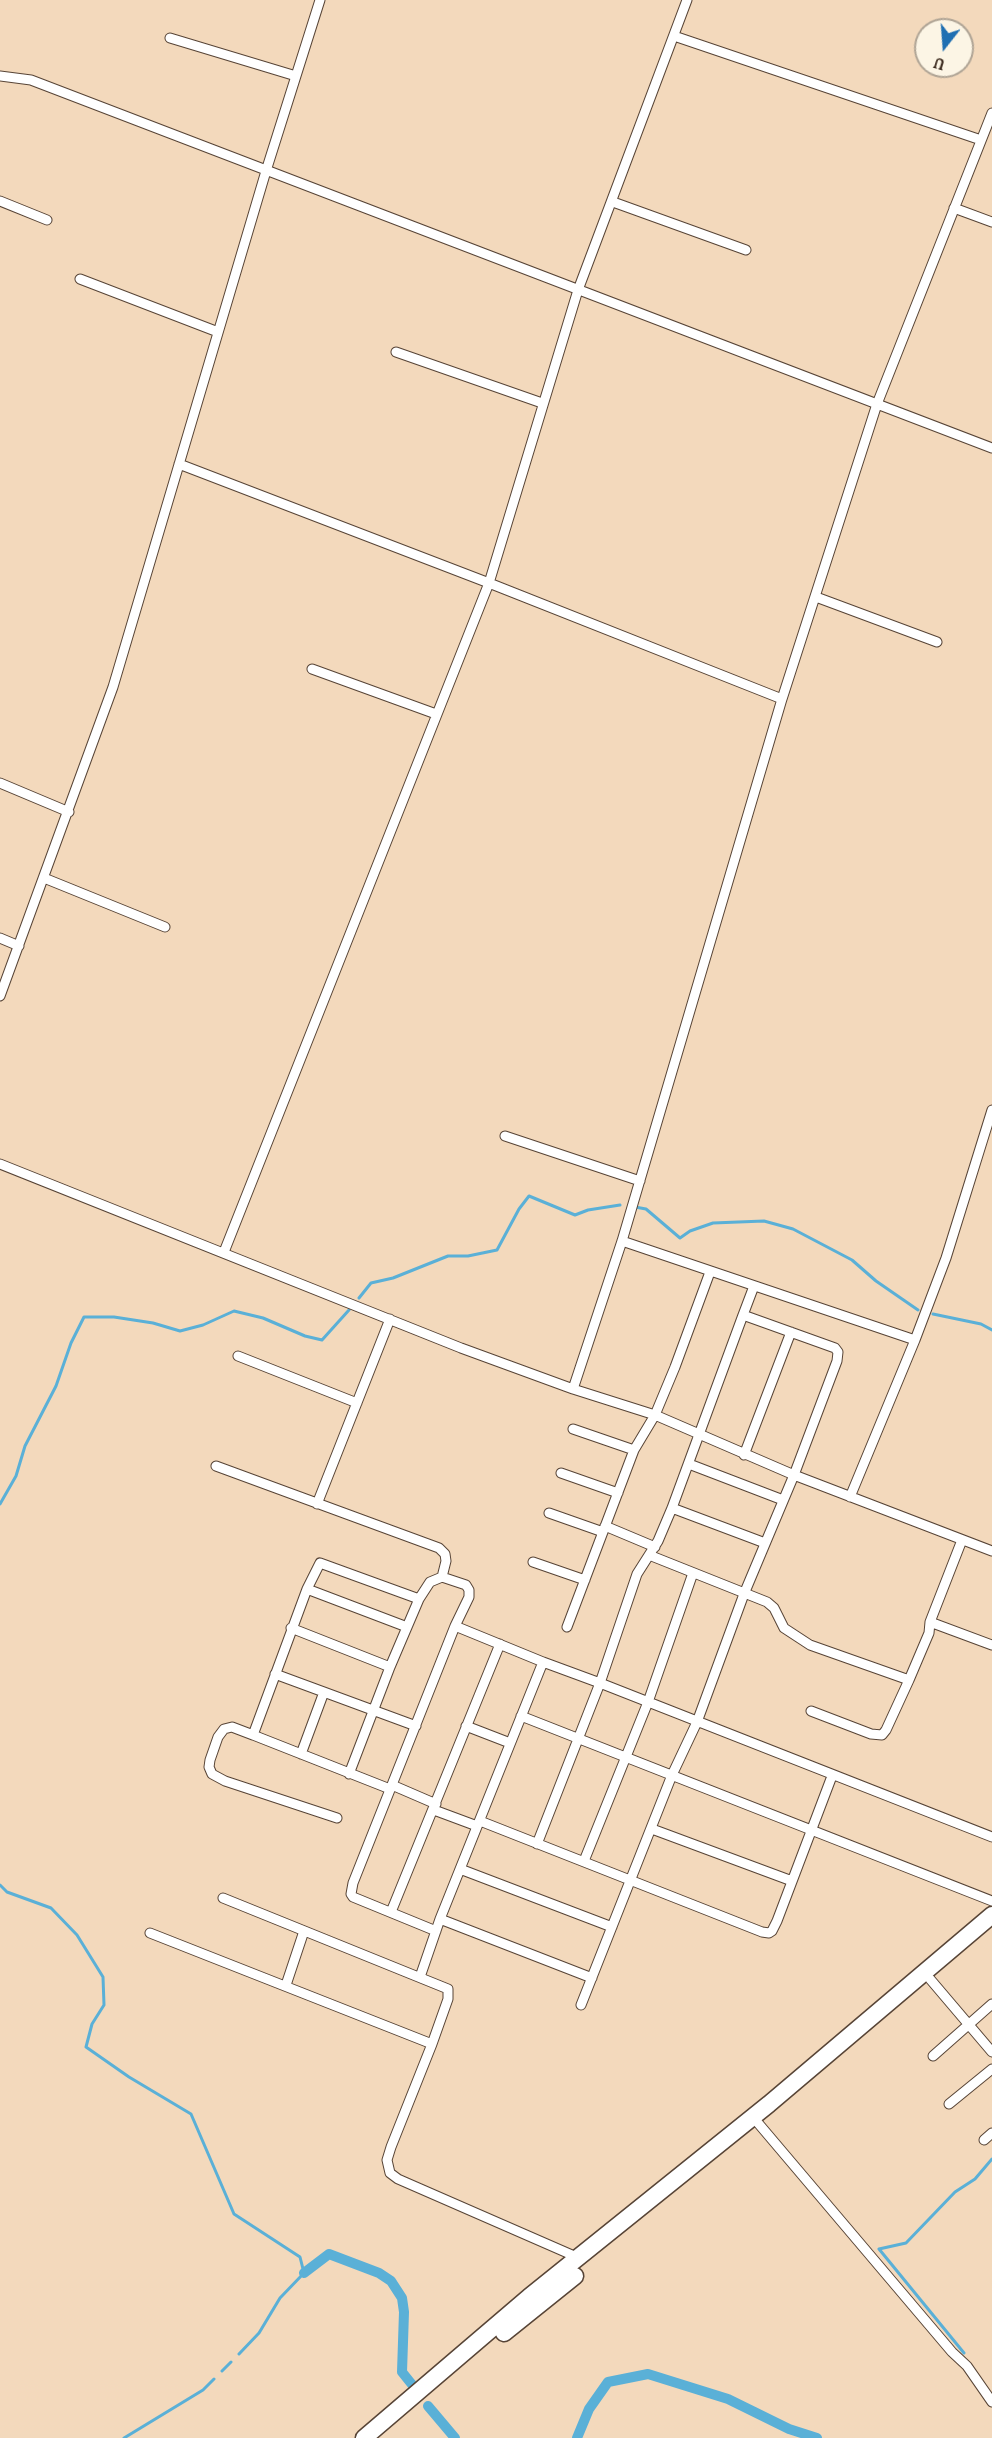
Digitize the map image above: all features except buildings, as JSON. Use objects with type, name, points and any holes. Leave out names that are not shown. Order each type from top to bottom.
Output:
[{"type":"highway","points":[[381,2438],[487,2340],[529,2297],[769,2104],[992,1915]]},
{"type":"highway","points":[[364,2438],[820,2074],[992,1927]]},
{"type":"street","points":[[0,996],[113,687],[266,171],[320,0]]},
{"type":"street","points":[[224,1252],[489,583],[578,290],[613,202],[687,0]]},
{"type":"street","points":[[674,36],[981,140]]},
{"type":"street","points":[[170,38],[296,76]]},
{"type":"street","points":[[0,76],[31,80],[992,448]]},
{"type":"street","points":[[573,1389],[622,1241],[782,699],[877,405],[992,112]]},
{"type":"street","points":[[0,201],[47,220]]},
{"type":"street","points":[[613,202],[746,250]]},
{"type":"street","points":[[954,208],[992,222]]},
{"type":"street","points":[[80,279],[218,332]]},
{"type":"street","points":[[396,352],[542,403]]},
{"type":"street","points":[[179,464],[782,699]]},
{"type":"street","points":[[816,597],[937,642]]},
{"type":"street","points":[[312,669],[436,714]]},
{"type":"street","points":[[0,783],[69,812]]},
{"type":"street","points":[[44,878],[165,927]]},
{"type":"street","points":[[0,938],[19,946]]},
{"type":"street","points":[[850,1497],[946,1258],[992,1110]]},
{"type":"street","points":[[505,1136],[640,1181]]},
{"type":"street","points":[[0,1164],[390,1319],[573,1389],[655,1415],[744,1455],[992,1551]]},
{"type":"street","points":[[622,1241],[915,1340]]},
{"type":"street","points":[[567,1627],[634,1450],[655,1415],[710,1272]]},
{"type":"street","points":[[537,1844],[600,1683],[638,1574],[655,1547],[700,1436],[754,1286]]},
{"type":"street","points":[[582,2005],[672,1775],[697,1722],[744,1594],[794,1475],[838,1356],[835,1348],[743,1315]]},
{"type":"street","points":[[317,1504],[390,1319]]},
{"type":"street","points":[[744,1455],[791,1332]]},
{"type":"street","points":[[238,1356],[357,1403]]},
{"type":"street","points":[[573,1429],[634,1450]]},
{"type":"street","points":[[689,1464],[783,1500]]},
{"type":"street","points":[[216,1467],[440,1548],[445,1554],[446,1561],[442,1577]]},
{"type":"street","points":[[561,1473],[618,1493]]},
{"type":"street","points":[[672,1508],[765,1543]]},
{"type":"street","points":[[549,1513],[655,1547]]},
{"type":"street","points":[[811,1711],[882,1736],[909,1680],[962,1540]]},
{"type":"street","points":[[649,1555],[767,1602],[774,1608],[784,1628],[810,1645],[855,1663],[909,1680]]},
{"type":"street","points":[[533,1562],[585,1580]]},
{"type":"street","points":[[253,1735],[291,1628],[318,1565],[323,1563],[419,1599]]},
{"type":"street","points":[[584,1861],[648,1702],[693,1573]]},
{"type":"street","points":[[348,1774],[390,1667],[419,1599],[428,1584],[442,1577],[466,1585],[469,1597],[455,1626],[391,1787],[353,1883],[351,1894],[436,1930]]},
{"type":"street","points":[[307,1589],[407,1627]]},
{"type":"street","points":[[930,1622],[992,1645]]},
{"type":"street","points":[[455,1626],[992,1837]]},
{"type":"street","points":[[291,1628],[390,1667]]},
{"type":"street","points":[[391,1912],[500,1644]]},
{"type":"street","points":[[420,1977],[440,1919],[543,1662]]},
{"type":"street","points":[[274,1674],[416,1726]]},
{"type":"street","points":[[300,1754],[324,1692]]},
{"type":"street","points":[[521,1716],[992,1901]]},
{"type":"street","points":[[466,1726],[510,1743]]},
{"type":"street","points":[[337,1818],[225,1781],[212,1774],[209,1767],[210,1760],[218,1737],[224,1729],[232,1727],[348,1774],[391,1787],[479,1824],[584,1861],[769,1933],[774,1927],[832,1776]]},
{"type":"street","points":[[652,1829],[792,1881]]},
{"type":"street","points":[[460,1869],[612,1928]]},
{"type":"street","points":[[223,1898],[445,1987],[449,1991],[432,2044],[391,2147],[387,2160],[390,2173],[398,2179],[579,2258]]},
{"type":"street","points":[[440,1919],[592,1978]]},
{"type":"street","points":[[286,1985],[304,1931]]},
{"type":"street","points":[[150,1933],[432,2044]]},
{"type":"street","points":[[930,1979],[992,2052]]},
{"type":"street","points":[[933,2056],[992,2004]]},
{"type":"street","points":[[949,2104],[992,2069]]},
{"type":"street","points":[[758,2123],[944,2344],[967,2366],[992,2402]]},
{"type":"street","points":[[984,2139],[992,2133]]},
{"type":"waterway","points":[[359,1298],[371,1283],[393,1278],[448,1256],[468,1256],[497,1250],[519,1209],[529,1196],[575,1215],[588,1210],[620,1205]]},
{"type":"waterway","points":[[635,1207],[646,1209],[680,1238],[690,1231],[713,1223],[764,1221],[793,1229],[852,1260],[876,1281],[918,1310]]},
{"type":"waterway","points":[[0,1504],[16,1476],[25,1446],[56,1386],[71,1343],[84,1317],[114,1317],[153,1323],[180,1331],[203,1325],[234,1311],[263,1318],[305,1336],[322,1340],[349,1310]]},
{"type":"waterway","points":[[933,1314],[981,1324],[992,1330]]},
{"type":"waterway","points":[[0,1885],[7,1892],[51,1908],[77,1935],[103,1977],[104,2005],[92,2024],[86,2047],[129,2077],[191,2114],[234,2214],[300,2257],[304,2273],[280,2298],[259,2333],[239,2354]]},
{"type":"waterway","points":[[964,2353],[879,2249],[906,2243],[955,2192],[975,2179],[992,2159]]},
{"type":"waterway","points":[[304,2273],[329,2254],[379,2273],[391,2281],[402,2298],[404,2312],[402,2372],[414,2387]]},
{"type":"waterway","points":[[222,2371],[231,2362]]},
{"type":"waterway","points":[[577,2438],[589,2409],[608,2382],[648,2374],[728,2399],[789,2429],[817,2438]]},
{"type":"waterway","points":[[124,2438],[203,2390],[214,2379]]},
{"type":"waterway","points":[[428,2406],[455,2438]]}]
